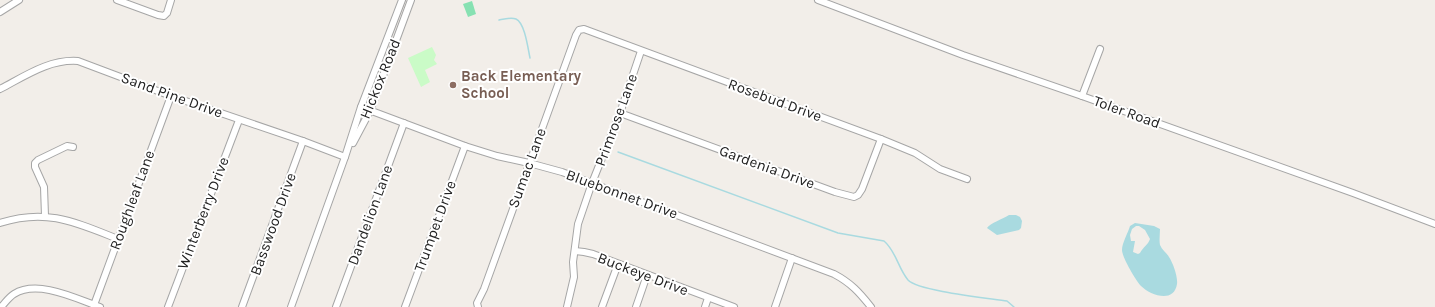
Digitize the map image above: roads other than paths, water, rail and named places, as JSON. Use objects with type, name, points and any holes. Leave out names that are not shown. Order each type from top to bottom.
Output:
[{"type":"street","points":[[0,12],[19,0]]},
{"type":"street","points":[[117,0],[164,16],[171,0]]},
{"type":"street","points":[[392,51],[388,47],[387,43],[402,0]]},
{"type":"street","name":"Hickox Road","points":[[291,307],[345,157],[361,107],[402,0]]},
{"type":"street","name":"Hickox Road","points":[[345,157],[370,111],[411,0]]},
{"type":"street","name":"Toler Road","points":[[818,0],[963,55],[1353,193],[1435,224]]},
{"type":"street","name":"Rosebud Drive","points":[[579,30],[584,29],[881,139],[915,153],[940,169],[967,179]]},
{"type":"street","name":"Sumac Lane","points":[[478,307],[477,303],[484,289],[579,30]]},
{"type":"street","points":[[1082,96],[1100,49]]},
{"type":"street","name":"Primrose Lane","points":[[567,307],[574,277],[573,262],[578,224],[592,183],[620,113],[641,51]]},
{"type":"street","name":"Sand Pine Drive","points":[[0,89],[42,67],[68,60],[78,61],[171,96],[303,141],[345,157]]},
{"type":"street","name":"Roughleaf Lane","points":[[97,306],[118,239],[171,96]]},
{"type":"street","name":"Bluebonnet Drive","points":[[361,107],[465,146],[497,156],[562,172],[834,274],[846,280],[856,289],[871,307]]},
{"type":"street","name":"Gardenia Drive","points":[[620,113],[835,192],[854,197],[858,195],[862,189],[881,139]]},
{"type":"street","name":"Winterberry Drive","points":[[168,307],[239,120]]},
{"type":"street","name":"Dandelion Lane","points":[[336,307],[404,123]]},
{"type":"street","name":"Basswood Drive","points":[[242,307],[303,141]]},
{"type":"street","points":[[45,216],[44,188],[35,167],[35,162],[67,146],[73,147]]},
{"type":"street","name":"Trumpet Drive","points":[[404,307],[465,146]]},
{"type":"street","points":[[0,223],[28,217],[45,216],[82,225],[118,239]]},
{"type":"street","name":"Buckeye Drive","points":[[575,252],[584,252],[734,307]]},
{"type":"street","points":[[775,307],[792,258]]},
{"type":"street","points":[[602,307],[618,264]]},
{"type":"street","points":[[636,307],[647,275]]},
{"type":"street","points":[[1,307],[14,294],[23,290],[36,288],[54,291],[97,306]]},
{"type":"street","points":[[705,307],[708,298]]},
{"type":"water","points":[[1009,215],[1016,215],[1020,217],[1022,221],[1021,228],[1019,230],[997,235],[987,228],[994,223]]},
{"type":"water","points":[[1135,223],[1154,226],[1160,229],[1160,245],[1171,260],[1177,278],[1175,290],[1171,294],[1161,296],[1150,292],[1141,286],[1133,274],[1124,258],[1122,250],[1130,226]],"holes":[[[1139,226],[1145,230],[1150,239],[1138,254],[1133,252],[1135,241],[1131,241],[1130,235],[1132,229]]]},
{"type":"waterway","points":[[499,20],[512,18],[519,21],[526,37],[530,58]]},
{"type":"waterway","points":[[618,152],[838,233],[884,241],[888,245],[908,280],[914,284],[939,291],[1007,301],[1014,307]]},
{"type":"place","name":"Back Elementary School","points":[[453,85]]}]
